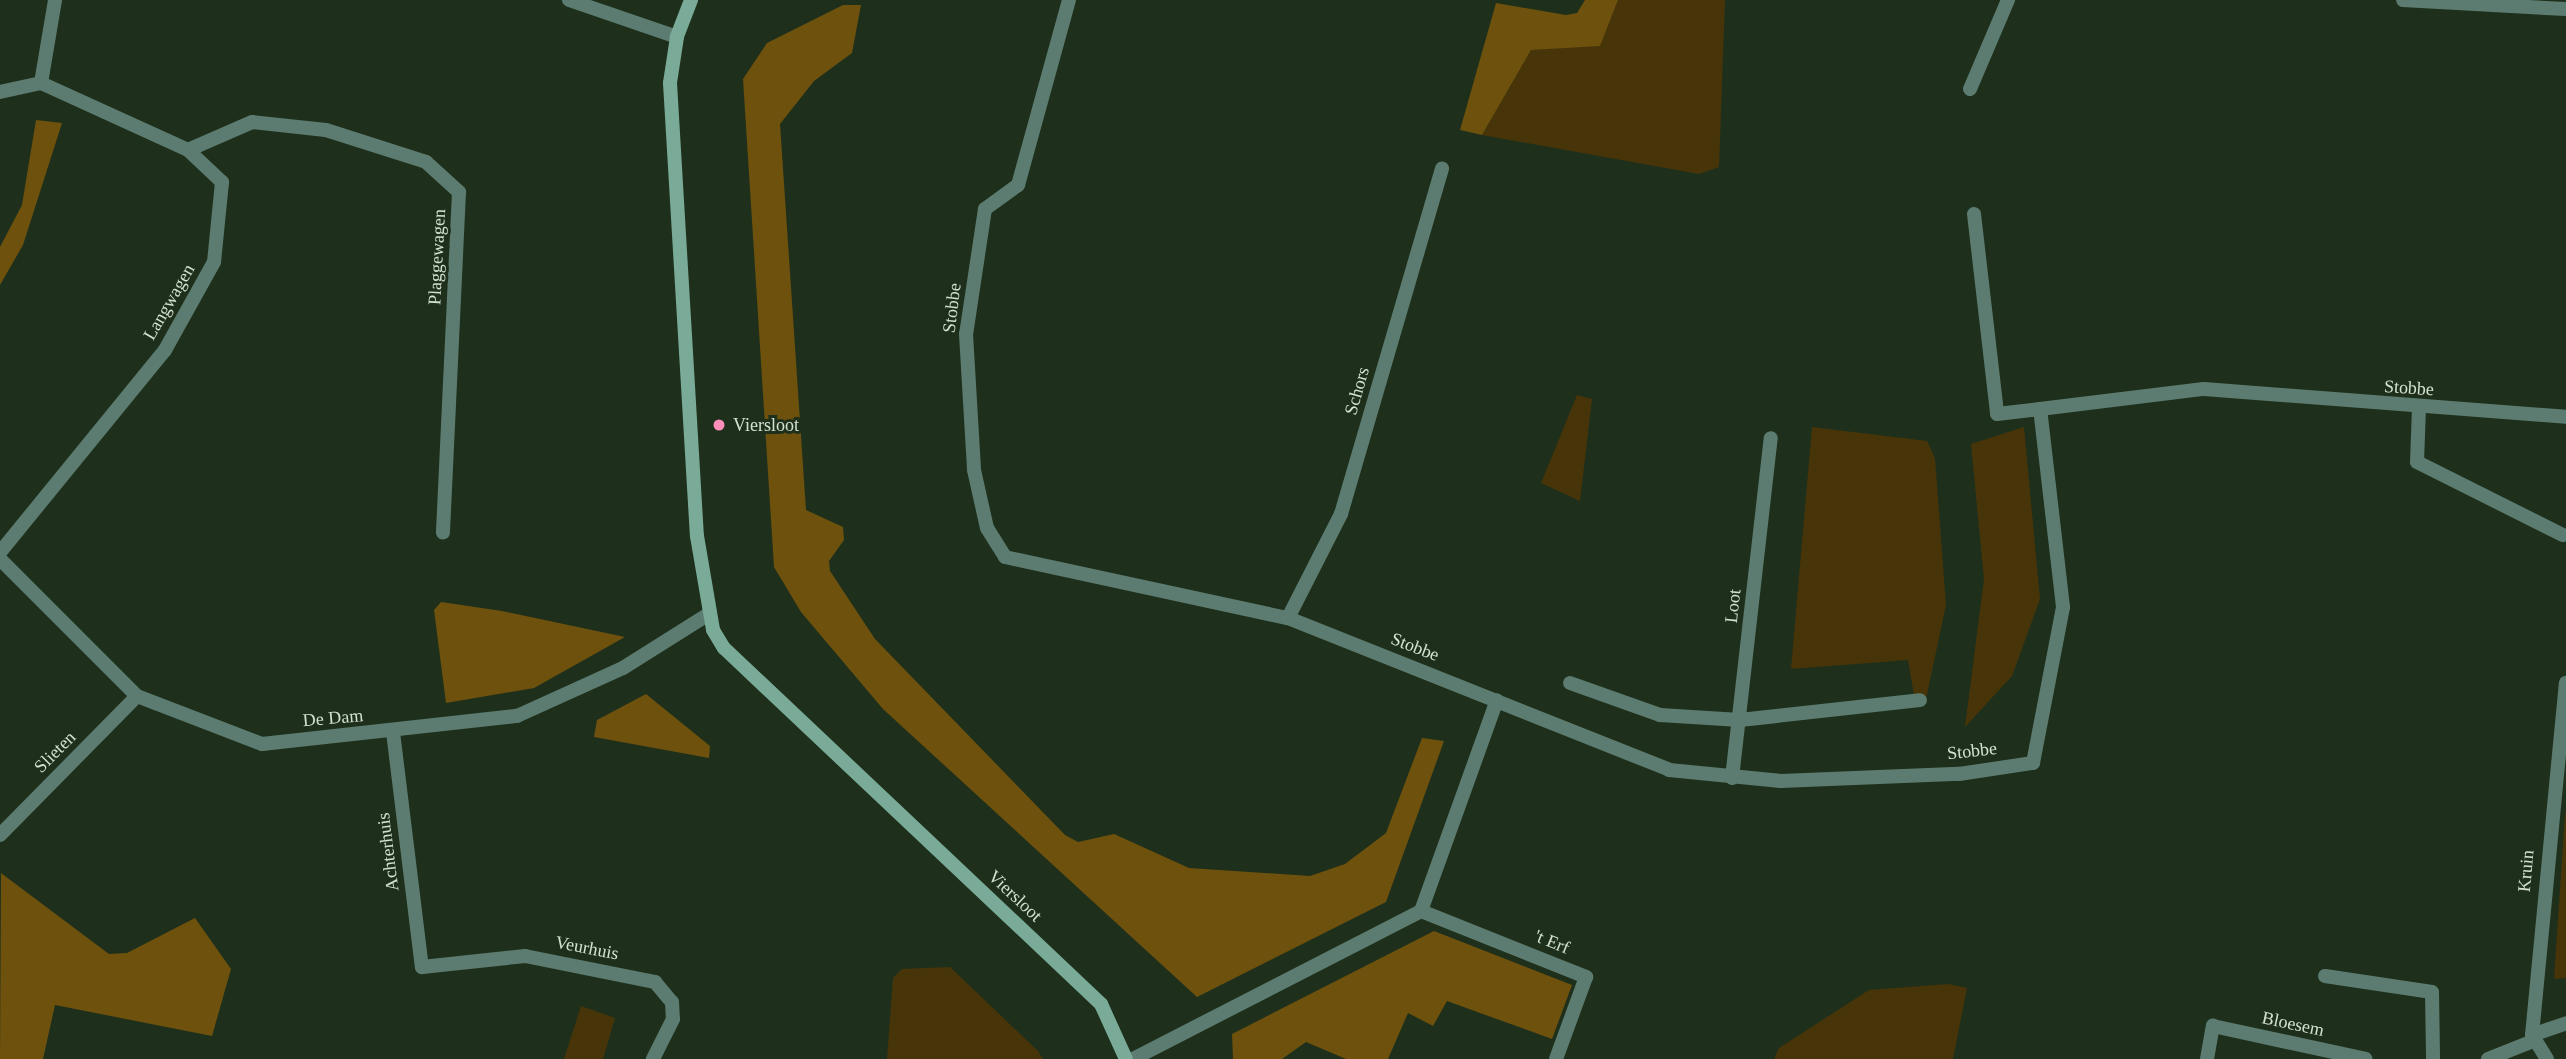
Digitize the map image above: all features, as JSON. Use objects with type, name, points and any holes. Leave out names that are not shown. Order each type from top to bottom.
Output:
[{"type":"street","points":[[0,92],[41,83],[55,0]]},
{"type":"street","points":[[569,0],[677,37]]},
{"type":"street","name":"Viersloot","points":[[691,0],[677,37],[670,83],[708,615],[724,648],[1101,1003],[1126,1059]]},
{"type":"street","name":"Stobbe","points":[[1069,0],[1018,185],[985,209],[966,334],[974,470],[987,528],[1005,556],[1288,618],[1497,699],[1668,770],[1732,778],[1959,774],[2033,763],[2063,607],[2040,409]]},
{"type":"street","points":[[1970,89],[2008,0]]},
{"type":"street","points":[[2403,0],[2566,9]]},
{"type":"street","name":"Langwagen","points":[[0,552],[165,350],[214,262],[222,183],[188,150],[41,83]]},
{"type":"street","name":"Plaggewagen","points":[[188,150],[252,122],[326,130],[426,162],[459,192],[443,533]]},
{"type":"street","name":"Schors","points":[[1288,618],[1341,514],[1442,168]]},
{"type":"street","name":"Stobbe","points":[[1974,214],[1997,414],[2204,389],[2419,408],[2566,417]]},
{"type":"street","points":[[2419,408],[2417,463],[2563,535]]},
{"type":"street","name":"Loot","points":[[1732,778],[1771,438]]},
{"type":"street","name":"De Dam","points":[[0,559],[137,696],[262,744],[393,732],[517,716],[623,668],[708,615]]},
{"type":"street","points":[[1570,683],[1660,715],[1740,720],[1920,700]]},
{"type":"street","name":"Kruin","points":[[2532,1038],[2566,683]]},
{"type":"street","name":"Slieten","points":[[0,835],[137,696]]},
{"type":"street","points":[[1133,1059],[1421,911],[1497,699]]},
{"type":"street","name":"Achterhuis","points":[[393,732],[422,967]]},
{"type":"street","name":"'t Erf","points":[[1421,911],[1586,976],[1556,1059]]},
{"type":"street","name":"Veurhuis","points":[[422,967],[525,956],[655,982],[672,1002],[674,1019],[653,1059]]},
{"type":"street","points":[[2325,976],[2432,992],[2433,1059]]},
{"type":"street","points":[[2488,1059],[2566,1023]]},
{"type":"street","name":"Bloesem","points":[[2207,1059],[2213,1026],[2365,1059]]},
{"type":"street","points":[[2532,1038],[2547,1059]]},
{"type":"shaded area","points":[[1585,0],[1618,0],[1600,46],[1531,50],[1482,135],[1460,130],[1496,3],[1566,15],[1577,13]]},
{"type":"shaded area","points":[[1618,0],[1725,0],[1719,167],[1699,174],[1482,135],[1531,50],[1600,45]]},
{"type":"shaded area","points":[[843,5],[861,5],[852,53],[814,81],[780,124],[806,510],[843,527],[844,540],[829,561],[830,571],[875,639],[1065,835],[1078,842],[1114,834],[1189,868],[1310,876],[1345,864],[1386,833],[1422,738],[1444,741],[1386,902],[1197,997],[883,709],[801,612],[774,567],[743,79],[767,43]]},
{"type":"shaded area","points":[[36,120],[62,123],[23,245],[0,285],[0,247],[22,205]]},
{"type":"shaded area","points":[[1577,395],[1592,399],[1580,501],[1541,483]]},
{"type":"shaded area","points":[[1812,427],[1927,441],[1935,458],[1946,605],[1926,699],[1914,695],[1908,660],[1791,669]]},
{"type":"shaded area","points":[[2024,427],[2040,599],[2012,676],[1965,727],[1984,579],[1971,444]]},
{"type":"shaded area","points":[[441,602],[502,611],[625,637],[534,688],[446,703],[434,610]]},
{"type":"shaded area","points":[[646,694],[710,746],[709,758],[594,737],[597,720]]},
{"type":"shaded area","points":[[2566,811],[2566,978],[2554,979],[2565,814]]},
{"type":"shaded area","points":[[1,873],[109,954],[127,953],[195,918],[231,969],[212,1036],[55,1005],[43,1059],[0,1059]]},
{"type":"shaded area","points":[[1434,931],[1572,985],[1552,1039],[1447,1001],[1433,1026],[1408,1013],[1388,1059],[1346,1059],[1306,1042],[1282,1059],[1233,1059],[1232,1034]]},
{"type":"shaded area","points":[[950,967],[1038,1051],[1043,1059],[887,1059],[893,978],[902,969]]},
{"type":"shaded area","points":[[1948,984],[1967,988],[1953,1059],[1774,1059],[1779,1048],[1869,990]]},
{"type":"shaded area","points":[[581,1006],[615,1018],[603,1059],[564,1059]]},
{"type":"place","name":"Viersloot","points":[[719,425]]}]
